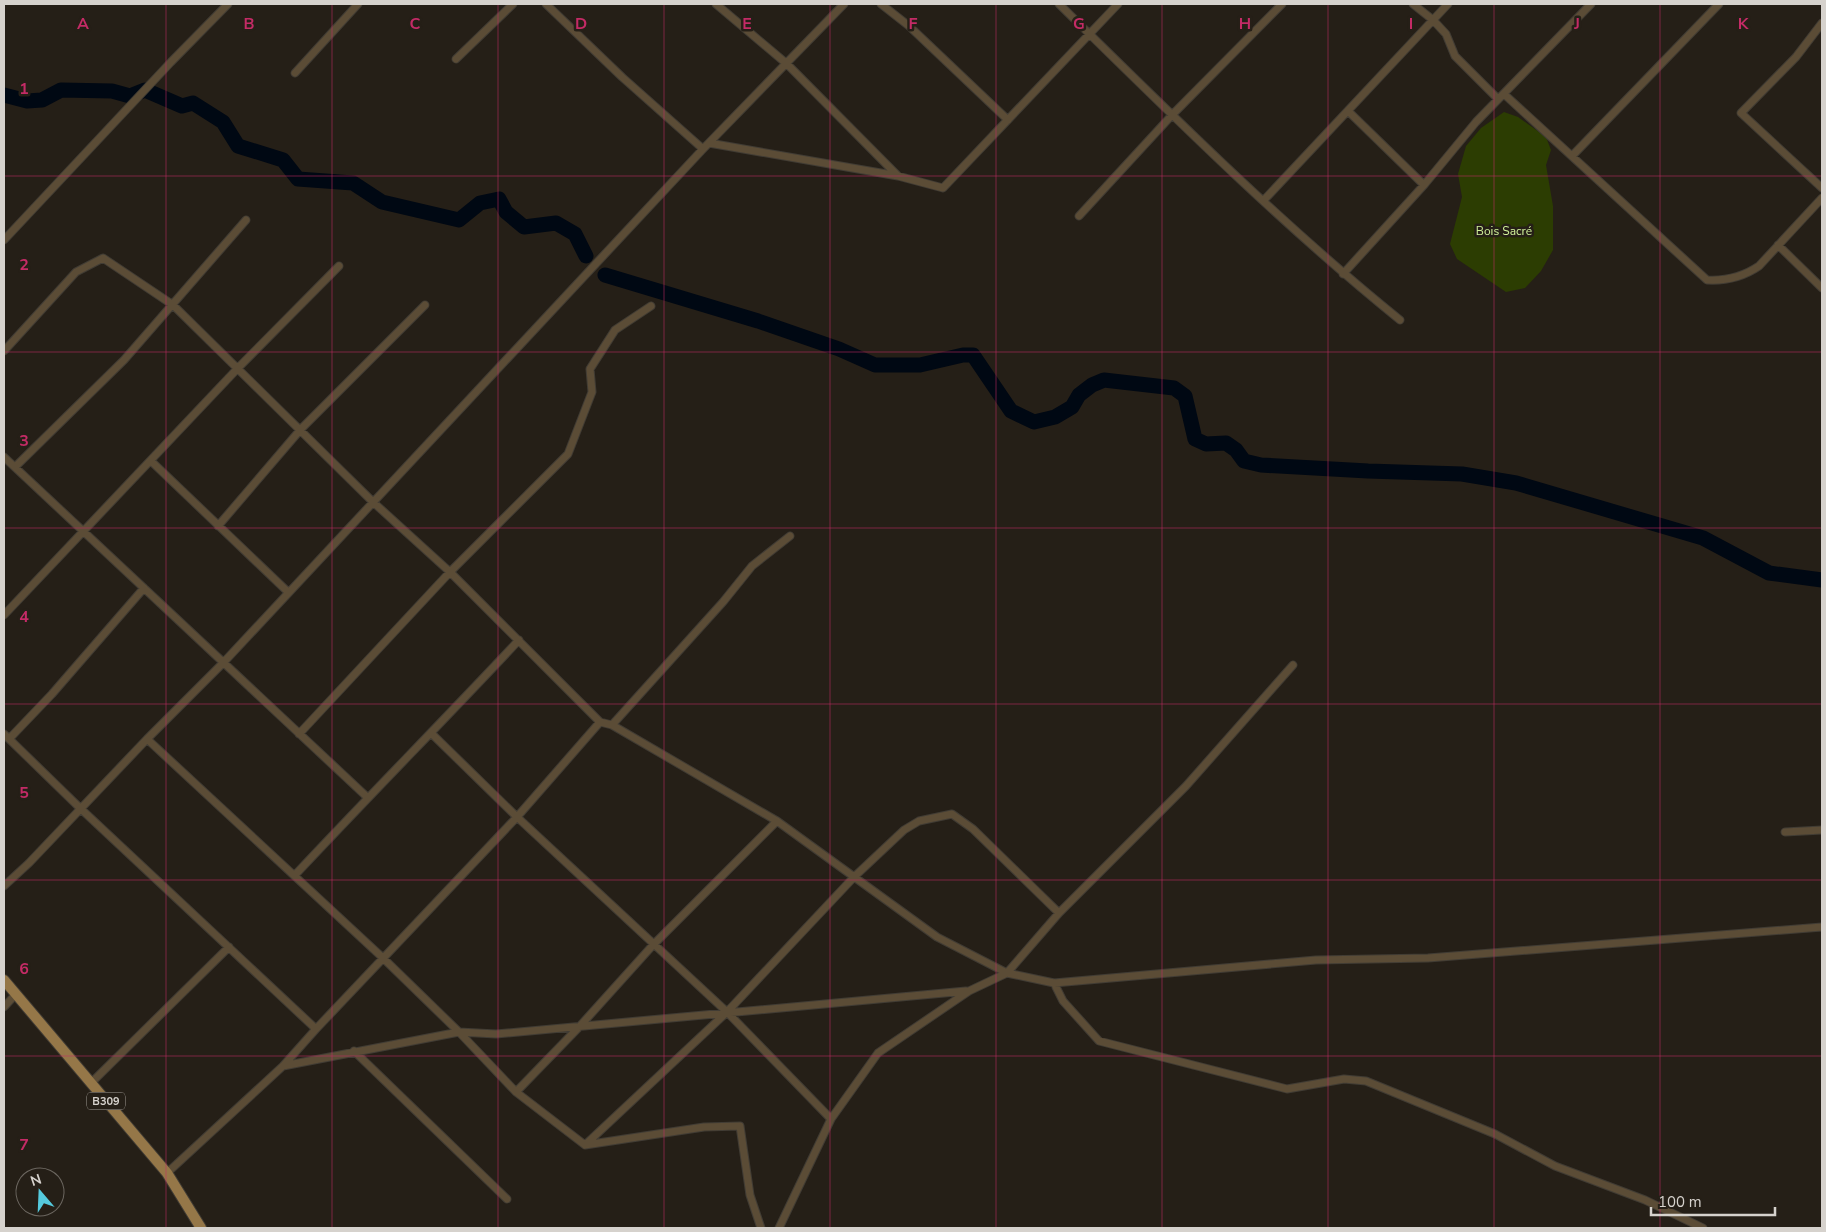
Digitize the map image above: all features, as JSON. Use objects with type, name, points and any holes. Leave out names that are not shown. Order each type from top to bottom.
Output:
[{"type":"main road","name":"B309","points":[[4,980],[167,1173],[201,1228]]},
{"type":"street","points":[[4,240],[228,4]]},
{"type":"street","points":[[295,73],[358,4]]},
{"type":"street","points":[[456,59],[514,4]]},
{"type":"street","points":[[546,4],[703,149]]},
{"type":"street","points":[[716,4],[787,64],[898,176]]},
{"type":"street","points":[[4,886],[223,663],[709,142],[844,4]]},
{"type":"street","points":[[881,4],[909,26],[1008,120]]},
{"type":"street","points":[[1060,4],[1172,115],[1343,274],[1400,320]]},
{"type":"street","points":[[709,142],[898,176],[943,188],[1118,4]]},
{"type":"street","points":[[1079,216],[1172,115],[1282,4]]},
{"type":"street","points":[[1413,4],[1433,20],[1446,34],[1455,56],[1572,156],[1707,280],[1722,280],[1750,273],[1759,266],[1822,198]]},
{"type":"street","points":[[1264,200],[1448,4]]},
{"type":"street","points":[[1343,274],[1424,185],[1476,122],[1591,4]]},
{"type":"street","points":[[1572,156],[1719,4]]},
{"type":"street","points":[[1822,23],[1796,57],[1740,113],[1822,188]]},
{"type":"street","points":[[1348,111],[1424,185]]},
{"type":"street","points":[[15,467],[124,360],[246,220]]},
{"type":"street","points":[[1778,246],[1822,288]]},
{"type":"street","points":[[4,351],[76,272],[103,258],[173,305],[373,502],[450,572],[600,722],[612,725],[777,821],[937,937],[1008,973],[1054,983],[1316,960],[1428,958],[1822,928]]},
{"type":"street","points":[[5,612],[238,368],[339,266]]},
{"type":"street","points":[[218,526],[301,429],[425,305]]},
{"type":"street","points":[[299,734],[450,572],[568,454],[592,392],[590,369],[615,330],[651,306]]},
{"type":"street","points":[[4,457],[367,797]]},
{"type":"street","points":[[150,461],[288,592]]},
{"type":"street","points":[[612,725],[752,566],[790,536]]},
{"type":"street","points":[[144,588],[52,694],[6,737],[316,1029]]},
{"type":"street","points":[[296,875],[367,797],[432,734],[519,640]]},
{"type":"street","points":[[779,1228],[831,1119],[878,1053],[969,991],[1008,973],[1059,913],[1186,786],[1293,664]]},
{"type":"street","points":[[167,1173],[283,1066],[517,817],[600,722]]},
{"type":"street","points":[[432,734],[517,817],[727,1012],[831,1119]]},
{"type":"street","points":[[147,739],[296,875],[383,958],[460,1032],[516,1092],[585,1145],[704,1127],[740,1126],[750,1195],[761,1228]]},
{"type":"street","points":[[585,1145],[727,1012],[854,877],[904,830],[919,821],[952,814],[973,829],[1059,913]]},
{"type":"street","points":[[516,1092],[580,1026],[653,945],[777,821]]},
{"type":"street","points":[[1785,832],[1822,830]]},
{"type":"street","points":[[91,1083],[229,948]]},
{"type":"street","points":[[1054,983],[1063,1000],[1099,1041],[1287,1089],[1344,1079],[1366,1081],[1495,1134],[1555,1166],[1644,1200],[1703,1228]]},
{"type":"street","points":[[283,1066],[460,1032],[496,1034],[727,1012],[832,1005],[969,991]]},
{"type":"street","points":[[4,1007],[16,994]]},
{"type":"street","points":[[354,1051],[506,1199]]},
{"type":"green space","name":"Bois Sacré","points":[[1504,112],[1518,117],[1546,137],[1551,150],[1546,165],[1553,206],[1553,250],[1541,271],[1525,288],[1506,292],[1457,259],[1450,244],[1462,197],[1458,174],[1466,146],[1481,128]]},
{"type":"waterway","points":[[4,95],[27,101],[42,100],[61,90],[112,91],[130,96],[145,90],[182,106],[193,103],[223,122],[238,146],[283,160],[298,179],[353,183],[382,202],[459,220],[480,203],[499,199],[506,212],[524,227],[556,223],[575,234],[586,256]]},
{"type":"waterway","points":[[605,275],[758,321],[839,349],[875,365],[920,365],[963,355],[973,355],[1011,411],[1034,422],[1055,417],[1072,407],[1079,395],[1092,385],[1104,380],[1174,388],[1185,396],[1195,439],[1206,444],[1226,443],[1236,450],[1244,461],[1261,465],[1462,474],[1516,483],[1703,538],[1769,573],[1822,580]]}]
